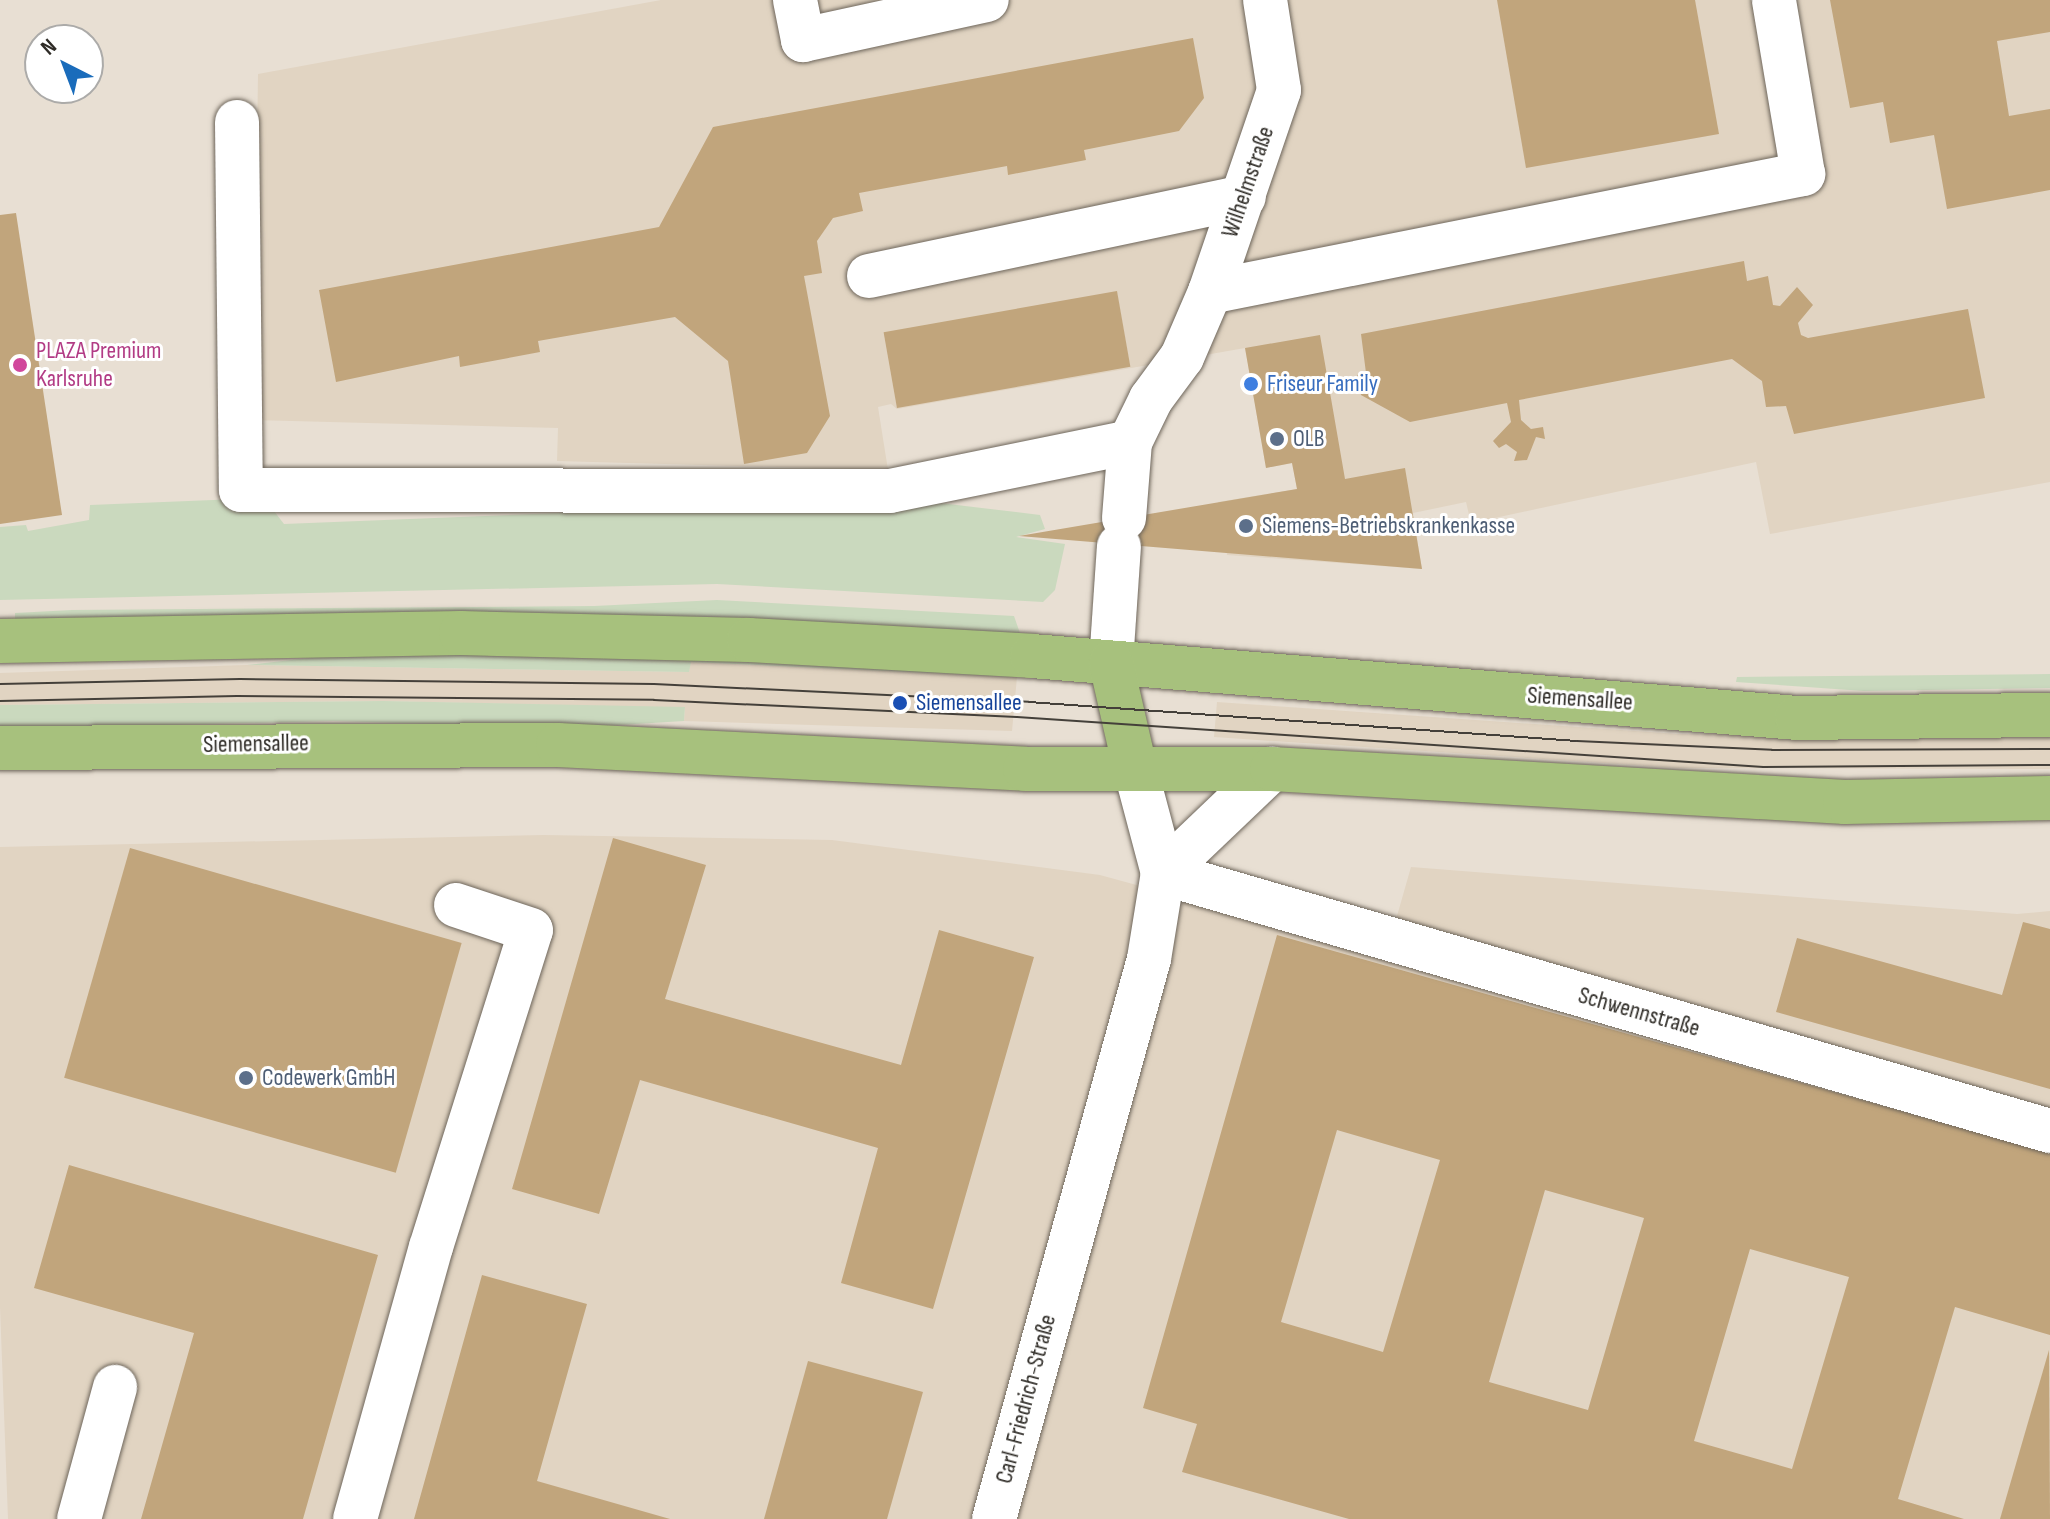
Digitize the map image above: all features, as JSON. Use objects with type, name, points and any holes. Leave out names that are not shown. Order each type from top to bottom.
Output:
[{"type":"main road","name":"Siemensallee","points":[[0,641],[461,633],[749,640],[1111,663],[1797,718],[2050,715]]},
{"type":"main road","points":[[1111,663],[1135,768]]},
{"type":"main road","name":"Siemensallee","points":[[0,748],[558,745],[1025,769],[1272,769],[1845,802],[2050,798]]},
{"type":"lane","points":[[799,20],[987,0]]},
{"type":"lane","name":"Wilhelmstraße","points":[[1130,442],[1151,399],[1182,357],[1210,292],[1279,90],[1265,0]]},
{"type":"lane","points":[[1210,292],[1803,174],[1774,0]]},
{"type":"lane","points":[[237,122],[241,490],[890,491],[1130,442],[1111,663]]},
{"type":"lane","points":[[869,276],[1244,197]]},
{"type":"lane","points":[[1135,768],[1163,873],[1272,769]]},
{"type":"lane","name":"Schwennstraße","points":[[1163,873],[2050,1131]]},
{"type":"lane","name":"Carl-Friedrich-Straße","points":[[1003,1517],[1059,1278],[1137,1009],[1163,873]]},
{"type":"lane","points":[[355,1519],[431,1247],[531,930],[456,905]]},
{"type":"lane","points":[[79,1519],[115,1387]]},
{"type":"shaded area","points":[[661,0],[2050,0],[2050,482],[1770,534],[1756,462],[1471,523],[1466,502],[1413,513],[1422,569],[1227,555],[1218,502],[1297,489],[1292,463],[1266,468],[1245,348],[897,409],[891,404],[878,407],[888,470],[557,461],[558,428],[253,420],[258,74]]},
{"type":"shaded area","points":[[690,662],[1017,677],[1012,731],[684,721],[685,708],[383,701],[0,705],[0,673],[247,665],[689,672]]},
{"type":"shaded area","points":[[1217,702],[1678,734],[2050,736],[2050,769],[1678,768],[1214,737]]},
{"type":"shaded area","points":[[544,835],[832,840],[1100,875],[1224,909],[1395,923],[1411,867],[2017,914],[2050,911],[2050,1519],[8,1519],[0,1307],[0,847]]},
{"type":"green space","points":[[264,498],[284,524],[907,499],[1040,515],[1045,529],[1016,537],[1065,544],[1055,590],[1043,602],[717,584],[0,600],[0,527],[26,525],[28,531],[89,520],[90,505]]},
{"type":"green space","points":[[717,600],[1014,616],[1021,636],[15,619],[15,613],[72,610],[594,606]]},
{"type":"green space","points":[[688,650],[1017,677],[691,662],[689,672],[247,665],[327,656]]},
{"type":"green space","points":[[2050,674],[2050,688],[1864,691],[1736,682],[1737,677]]},
{"type":"green space","points":[[383,701],[685,707],[684,721],[571,728],[333,721],[0,729],[0,705]]},
{"type":"building","points":[[1497,0],[1695,0],[1719,134],[1526,168]]},
{"type":"building","points":[[1830,0],[2050,0],[2050,32],[1997,41],[2009,116],[2050,109],[2050,190],[1947,209],[1934,135],[1890,143],[1883,102],[1850,108]]},
{"type":"building","points":[[1193,38],[1204,98],[1179,131],[1084,150],[1086,160],[1008,175],[1007,166],[859,193],[863,211],[833,218],[817,241],[822,273],[804,276],[830,416],[807,453],[744,464],[728,361],[675,317],[538,341],[540,352],[460,367],[459,356],[336,382],[319,290],[659,227],[713,127]]},
{"type":"building","name":"PLAZA Premium Karlsruhe","points":[[16,213],[62,515],[0,524],[0,215]]},
{"type":"building","points":[[1744,261],[1747,281],[1768,276],[1773,305],[1780,306],[1797,287],[1813,305],[1798,323],[1801,335],[1808,338],[1968,309],[1985,398],[1794,434],[1786,406],[1766,407],[1762,381],[1732,359],[1519,400],[1521,420],[1531,429],[1543,427],[1545,439],[1536,437],[1527,460],[1514,461],[1517,452],[1506,444],[1499,448],[1493,441],[1511,422],[1507,403],[1410,422],[1361,395],[1357,375],[1366,373],[1361,334]]},
{"type":"building","points":[[1117,291],[1130,367],[897,408],[884,332]]},
{"type":"building","points":[[1320,335],[1345,479],[1405,468],[1422,569],[1019,536],[1297,489],[1292,463],[1266,468],[1245,348]]},
{"type":"building","points":[[613,838],[706,865],[665,999],[901,1065],[939,930],[1034,957],[933,1309],[841,1283],[878,1148],[640,1080],[599,1214],[512,1189]]},
{"type":"building","points":[[130,848],[462,943],[396,1173],[64,1078]]},
{"type":"building","points":[[2023,922],[2050,929],[2050,1089],[1776,1012],[1797,938],[2002,995]]},
{"type":"building","points":[[1277,935],[2050,1153],[2050,1335],[1955,1307],[1898,1499],[1964,1519],[1349,1519],[1182,1472],[1197,1424],[1143,1408]],"holes":[[[1337,1130],[1440,1160],[1383,1352],[1281,1322]],[[1545,1190],[1644,1218],[1588,1410],[1489,1382]],[[1750,1249],[1849,1277],[1792,1469],[1694,1441]]]},
{"type":"building","points":[[69,1165],[378,1255],[303,1519],[141,1519],[194,1333],[34,1288]]},
{"type":"building","points":[[482,1275],[587,1304],[537,1481],[670,1519],[414,1519]]},
{"type":"building","points":[[2049,1350],[2050,1519],[2000,1519]]},
{"type":"building","points":[[808,1361],[923,1392],[887,1519],[764,1519]]},
{"type":"tram line","points":[[0,684],[240,679],[654,684],[1029,702],[1577,741],[1772,750],[2050,749]]},
{"type":"tram line","points":[[0,701],[237,696],[654,700],[1017,717],[1763,767],[2050,765]]},
{"type":"place","name":"PLAZA Premium Karlsruhe","points":[[20,365]]},
{"type":"place","name":"Friseur Family","points":[[1251,384]]},
{"type":"place","name":"OLB","points":[[1277,439]]},
{"type":"place","name":"Siemens-Betriebskrankenkasse","points":[[1246,526]]},
{"type":"place","name":"Siemensallee","points":[[900,703]]},
{"type":"place","name":"Codewerk GmbH","points":[[246,1078]]}]
